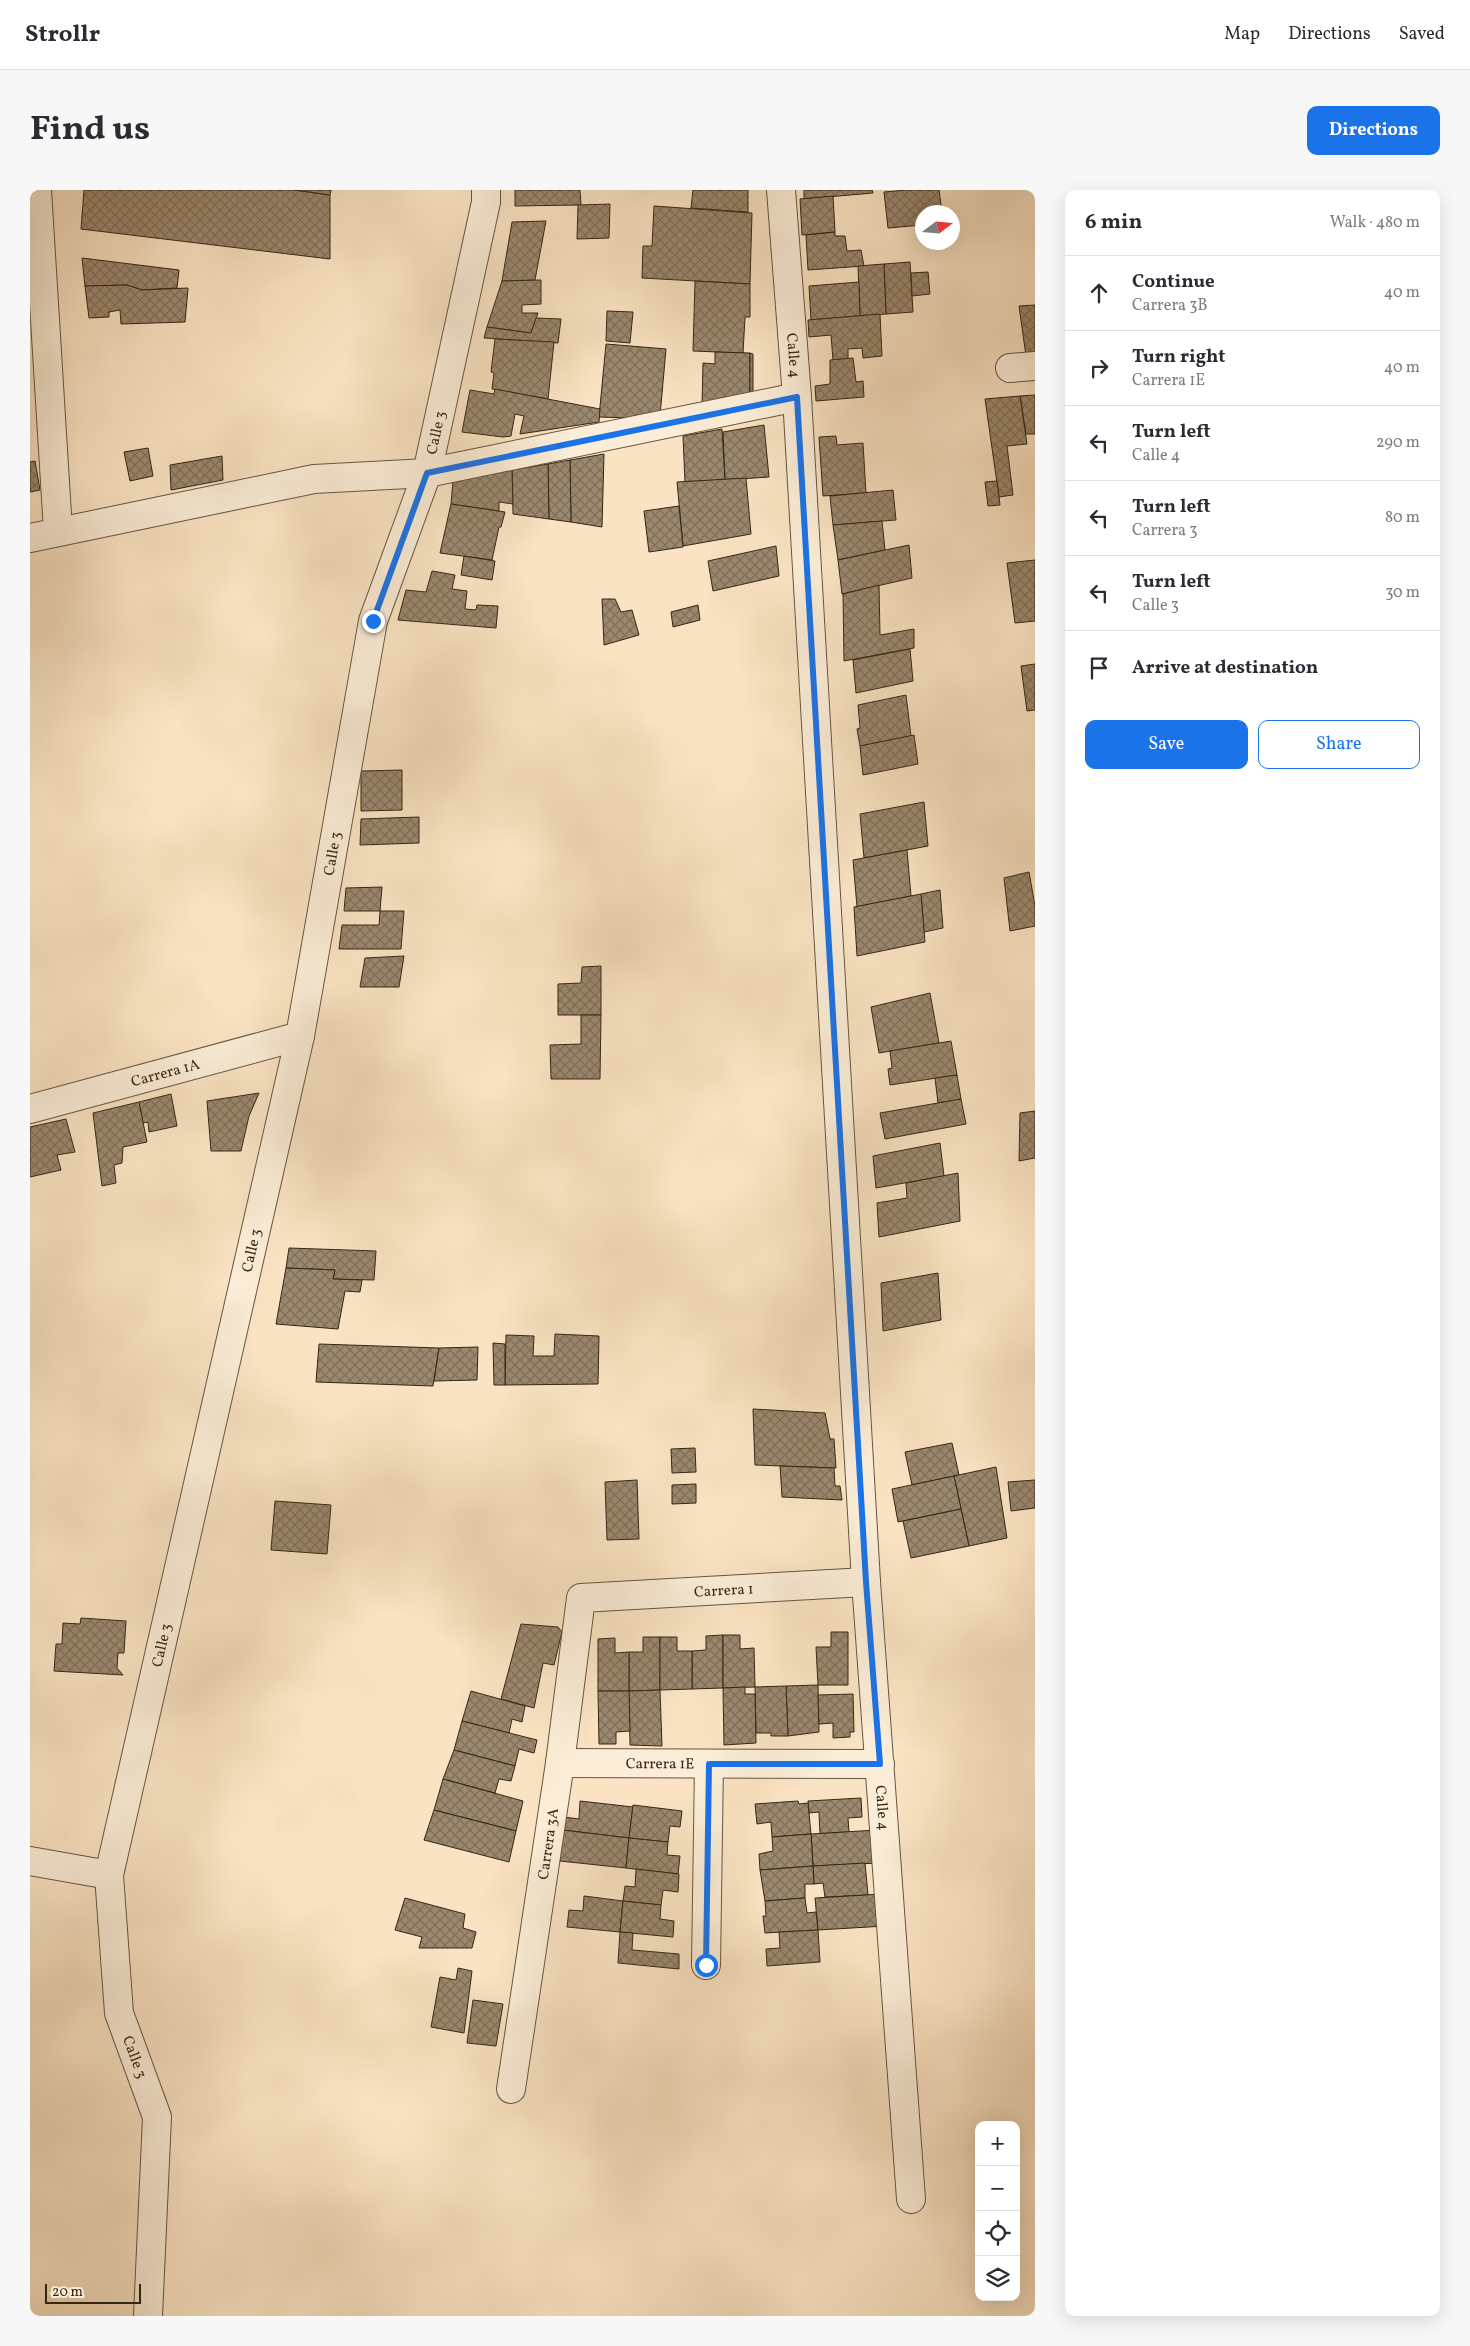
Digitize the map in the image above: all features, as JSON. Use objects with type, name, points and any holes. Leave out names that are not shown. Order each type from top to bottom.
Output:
[{"type":"street","points":[[37,190],[58,532]]},
{"type":"street","name":"Calle 3","points":[[148,2316],[157,2117],[119,2013],[109,1875],[300,1036],[373,621],[427,473],[486,202],[486,190]]},
{"type":"street","name":"Calle 4","points":[[781,190],[797,397],[866,1582],[911,2199]]},
{"type":"street","points":[[30,538],[314,479],[427,473],[797,397]]},
{"type":"street","name":"Carrera 1A","points":[[30,1109],[300,1036]]},
{"type":"street","name":"Carrera 1","points":[[581,1598],[866,1582]]},
{"type":"street","name":"Carrera 3A","points":[[512,2089],[560,1763],[581,1598]]},
{"type":"street","name":"Carrera 1E","points":[[560,1763],[880,1764]]},
{"type":"street","points":[[706,1965],[709,1764]]},
{"type":"street","points":[[30,1862],[109,1875]]},
{"type":"building","points":[[84,190],[294,190],[330,195],[330,259],[81,229]]},
{"type":"building","points":[[294,190],[331,190],[330,195]]},
{"type":"building","points":[[515,190],[580,190],[581,205],[515,206]]},
{"type":"building","points":[[693,190],[748,190],[748,212],[691,208]]},
{"type":"building","points":[[804,190],[872,190],[873,193],[804,199]]},
{"type":"building","points":[[939,190],[941,205],[915,205],[915,226],[888,228],[884,192]]},
{"type":"building","points":[[833,196],[835,232],[802,235],[800,199]]},
{"type":"building","points":[[610,204],[609,238],[577,239],[578,205]]},
{"type":"building","points":[[654,206],[752,213],[750,284],[642,278],[643,246],[652,246]]},
{"type":"building","points":[[546,221],[535,280],[502,281],[512,222]]},
{"type":"building","points":[[835,232],[835,236],[845,236],[847,251],[861,250],[864,266],[808,270],[806,235]]},
{"type":"building","points":[[82,258],[179,270],[177,288],[142,290],[127,285],[85,286]]},
{"type":"building","points":[[910,262],[913,312],[886,314],[884,264]]},
{"type":"building","points":[[884,264],[886,314],[860,316],[858,266]]},
{"type":"building","points":[[928,272],[930,294],[912,296],[911,273]]},
{"type":"building","points":[[541,280],[541,304],[522,305],[522,313],[538,313],[531,333],[487,327],[502,281]]},
{"type":"building","points":[[695,281],[750,284],[750,317],[745,317],[743,353],[693,351]]},
{"type":"building","points":[[859,282],[860,316],[811,320],[809,286]]},
{"type":"building","points":[[127,285],[142,290],[188,288],[185,322],[121,324],[120,310],[109,312],[109,317],[89,318],[85,286]]},
{"type":"building","points":[[1035,305],[1035,362],[1027,363],[1019,306]]},
{"type":"building","points":[[607,311],[633,312],[630,343],[606,341]]},
{"type":"building","points":[[880,314],[882,356],[863,358],[862,348],[848,349],[848,359],[833,360],[831,335],[809,337],[808,320]]},
{"type":"building","points":[[536,318],[561,319],[558,343],[484,338],[487,327],[531,333]]},
{"type":"building","points":[[495,339],[554,342],[548,399],[492,389],[494,373],[491,372]]},
{"type":"building","points":[[606,344],[666,349],[660,416],[630,418],[599,417]]},
{"type":"building","points":[[715,352],[750,353],[750,399],[702,406],[703,363],[715,364]]},
{"type":"building","points":[[750,353],[753,354],[753,403],[750,399]]},
{"type":"building","points":[[853,358],[856,382],[863,381],[864,397],[816,401],[815,386],[830,384],[830,360]]},
{"type":"building","points":[[495,389],[600,409],[599,422],[520,434],[524,416],[515,414],[511,436],[503,437],[462,432],[470,390],[494,394]]},
{"type":"building","points":[[1035,395],[1035,434],[1026,434],[1020,396]]},
{"type":"building","points":[[1020,396],[1027,444],[1007,446],[1013,495],[999,497],[985,399]]},
{"type":"building","points":[[764,425],[769,477],[725,480],[723,432]]},
{"type":"building","points":[[722,429],[725,480],[685,482],[683,436]]},
{"type":"building","points":[[836,436],[837,445],[863,443],[866,493],[823,496],[819,437]]},
{"type":"building","points":[[148,448],[153,476],[130,481],[124,452]]},
{"type":"building","points":[[604,454],[602,527],[571,522],[570,460]]},
{"type":"building","points":[[222,456],[223,480],[171,490],[170,465]]},
{"type":"building","points":[[570,460],[571,522],[549,519],[548,464]]},
{"type":"building","points":[[35,461],[40,490],[30,492],[30,462]]},
{"type":"building","points":[[548,464],[549,519],[513,514],[512,470]]},
{"type":"building","points":[[512,470],[513,504],[499,502],[499,511],[451,504],[453,481]]},
{"type":"building","points":[[746,478],[751,534],[683,546],[677,482]]},
{"type":"building","points":[[997,481],[1000,505],[988,506],[985,482]]},
{"type":"building","points":[[893,490],[896,520],[833,525],[830,496]]},
{"type":"building","points":[[451,504],[505,512],[501,527],[499,527],[492,560],[440,553]]},
{"type":"building","points":[[679,506],[683,547],[649,552],[644,511]]},
{"type":"building","points":[[882,521],[885,550],[838,560],[833,525]]},
{"type":"building","points":[[909,545],[912,578],[842,594],[838,560]]},
{"type":"building","points":[[776,546],[779,576],[713,591],[708,561]]},
{"type":"building","points":[[464,556],[495,561],[492,580],[461,575]]},
{"type":"building","points":[[1035,560],[1035,621],[1015,623],[1007,563]]},
{"type":"building","points":[[432,571],[455,575],[452,589],[467,591],[465,609],[476,610],[477,605],[498,606],[496,628],[398,620],[406,590],[426,592]]},
{"type":"building","points":[[879,585],[880,635],[914,629],[914,648],[844,661],[843,594]]},
{"type":"building","points":[[602,599],[615,599],[621,612],[632,610],[639,635],[604,645]]},
{"type":"building","points":[[698,605],[700,620],[673,627],[671,612]]},
{"type":"building","points":[[910,649],[913,681],[856,693],[853,660]]},
{"type":"building","points":[[1035,664],[1035,710],[1027,711],[1021,666]]},
{"type":"building","points":[[906,695],[911,736],[860,746],[857,729],[860,728],[858,705]]},
{"type":"building","points":[[914,735],[918,764],[863,775],[860,746]]},
{"type":"building","points":[[402,770],[402,810],[361,811],[361,771]]},
{"type":"building","points":[[924,802],[928,846],[864,858],[860,814]]},
{"type":"building","points":[[419,817],[419,843],[360,845],[361,819]]},
{"type":"building","points":[[907,850],[911,896],[857,907],[853,860]]},
{"type":"building","points":[[1029,872],[1035,906],[1035,926],[1010,931],[1004,878]]},
{"type":"building","points":[[382,887],[380,911],[344,911],[346,888]]},
{"type":"building","points":[[940,890],[943,928],[924,932],[921,894]]},
{"type":"building","points":[[921,894],[925,942],[857,956],[854,907]]},
{"type":"building","points":[[380,911],[404,911],[401,949],[339,949],[342,925],[379,925]]},
{"type":"building","points":[[404,956],[399,987],[360,987],[365,958]]},
{"type":"building","points":[[601,966],[601,1015],[558,1015],[558,984],[581,983],[582,967]]},
{"type":"building","points":[[930,993],[939,1043],[879,1053],[871,1007]]},
{"type":"building","points":[[581,1015],[601,1015],[600,1079],[551,1079],[550,1045],[581,1044]]},
{"type":"building","points":[[951,1041],[957,1075],[890,1085],[888,1069],[892,1068],[890,1051]]},
{"type":"building","points":[[957,1075],[961,1099],[938,1103],[935,1078]]},
{"type":"building","points":[[259,1093],[249,1116],[241,1151],[211,1151],[207,1101]]},
{"type":"building","points":[[171,1094],[177,1126],[149,1132],[148,1122],[143,1123],[139,1102]]},
{"type":"building","points":[[961,1099],[966,1124],[885,1139],[880,1113]]},
{"type":"building","points":[[139,1102],[147,1142],[123,1147],[122,1163],[114,1165],[116,1183],[102,1186],[93,1113]]},
{"type":"building","points":[[1035,1111],[1035,1158],[1019,1161],[1020,1113]]},
{"type":"building","points":[[66,1119],[75,1152],[57,1155],[61,1170],[30,1177],[30,1127]]},
{"type":"building","points":[[940,1143],[944,1176],[876,1188],[873,1156]]},
{"type":"building","points":[[958,1173],[960,1221],[879,1237],[877,1203],[907,1198],[906,1183]]},
{"type":"building","points":[[289,1248],[376,1251],[374,1280],[333,1279],[335,1270],[286,1268]]},
{"type":"building","points":[[286,1268],[335,1270],[333,1279],[362,1280],[360,1292],[345,1291],[338,1329],[276,1324]]},
{"type":"building","points":[[938,1273],[941,1320],[883,1331],[881,1283]]},
{"type":"building","points":[[555,1334],[599,1336],[598,1384],[505,1385],[506,1335],[534,1336],[533,1356],[554,1356]]},
{"type":"building","points":[[493,1343],[505,1344],[505,1385],[494,1385]]},
{"type":"building","points":[[319,1344],[439,1348],[433,1386],[316,1382]]},
{"type":"building","points":[[478,1347],[477,1380],[434,1381],[439,1348]]},
{"type":"building","points":[[753,1409],[825,1413],[830,1439],[834,1439],[836,1468],[755,1465]]},
{"type":"building","points":[[952,1443],[959,1475],[912,1485],[905,1452]]},
{"type":"building","points":[[695,1448],[696,1472],[672,1473],[671,1449]]},
{"type":"building","points":[[780,1466],[834,1468],[835,1486],[840,1486],[842,1500],[782,1497]]},
{"type":"building","points":[[996,1467],[1007,1538],[969,1546],[954,1476]]},
{"type":"building","points":[[954,1476],[961,1509],[898,1522],[892,1489]]},
{"type":"building","points":[[637,1480],[639,1539],[607,1540],[605,1482]]},
{"type":"building","points":[[1035,1480],[1035,1508],[1011,1511],[1008,1482]]},
{"type":"building","points":[[696,1484],[696,1503],[672,1504],[672,1485]]},
{"type":"building","points":[[275,1501],[331,1505],[327,1554],[271,1550]]},
{"type":"building","points":[[961,1509],[969,1546],[911,1558],[903,1521]]},
{"type":"building","points":[[81,1618],[126,1621],[124,1653],[118,1653],[117,1668],[123,1675],[54,1671],[56,1644],[62,1644],[63,1623],[80,1624]]},
{"type":"building","points":[[521,1624],[558,1627],[562,1632],[554,1665],[543,1663],[534,1708],[501,1699]]},
{"type":"building","points":[[831,1632],[848,1632],[848,1685],[818,1685],[816,1647],[831,1647]]},
{"type":"building","points":[[723,1635],[723,1688],[692,1689],[692,1651],[706,1650],[706,1636]]},
{"type":"building","points":[[723,1635],[740,1635],[740,1649],[754,1648],[755,1687],[723,1688]]},
{"type":"building","points":[[643,1637],[660,1637],[660,1690],[629,1691],[629,1652],[643,1652]]},
{"type":"building","points":[[660,1637],[677,1637],[677,1651],[692,1651],[692,1689],[660,1690]]},
{"type":"building","points":[[615,1638],[615,1653],[629,1652],[629,1691],[598,1691],[598,1639]]},
{"type":"building","points":[[818,1685],[819,1732],[788,1736],[786,1686]]},
{"type":"building","points":[[786,1686],[788,1736],[771,1736],[771,1733],[756,1733],[755,1687]]},
{"type":"building","points":[[745,1687],[745,1694],[755,1694],[756,1743],[724,1745],[723,1688]]},
{"type":"building","points":[[660,1690],[662,1746],[630,1745],[629,1691]]},
{"type":"building","points":[[471,1691],[525,1706],[522,1722],[512,1719],[509,1733],[462,1721]]},
{"type":"building","points":[[598,1691],[629,1691],[630,1731],[616,1732],[616,1744],[599,1744]]},
{"type":"building","points":[[853,1694],[854,1732],[850,1732],[850,1737],[833,1738],[833,1723],[819,1724],[818,1695]]},
{"type":"building","points":[[462,1721],[537,1740],[534,1753],[519,1749],[515,1766],[454,1750]]},
{"type":"building","points":[[454,1750],[515,1766],[511,1781],[499,1779],[495,1793],[443,1779]]},
{"type":"building","points":[[443,1779],[523,1801],[516,1831],[434,1810]]},
{"type":"building","points":[[861,1798],[862,1817],[848,1818],[849,1832],[820,1834],[819,1812],[809,1813],[808,1801]]},
{"type":"building","points":[[580,1801],[633,1807],[629,1838],[563,1830],[564,1817],[579,1819]]},
{"type":"building","points":[[798,1801],[799,1804],[808,1803],[811,1834],[772,1837],[771,1822],[757,1824],[755,1804]]},
{"type":"building","points":[[633,1805],[682,1811],[680,1827],[670,1826],[668,1842],[629,1838]]},
{"type":"building","points":[[434,1810],[516,1831],[509,1862],[424,1840]]},
{"type":"building","points":[[563,1830],[629,1838],[626,1868],[560,1861]]},
{"type":"building","points":[[877,1830],[879,1863],[813,1866],[811,1834]]},
{"type":"building","points":[[811,1834],[813,1866],[760,1870],[759,1854],[773,1851],[772,1837]]},
{"type":"building","points":[[629,1838],[668,1842],[667,1855],[680,1856],[678,1874],[626,1868]]},
{"type":"building","points":[[865,1863],[868,1895],[825,1897],[823,1883],[814,1884],[813,1866]]},
{"type":"building","points":[[813,1866],[814,1884],[805,1884],[805,1898],[765,1901],[760,1870]]},
{"type":"building","points":[[636,1869],[679,1874],[678,1892],[663,1890],[661,1905],[623,1901],[625,1886],[635,1887]]},
{"type":"building","points":[[882,1894],[885,1926],[818,1930],[815,1898]]},
{"type":"building","points":[[584,1896],[623,1901],[620,1932],[567,1927],[569,1910],[583,1911]]},
{"type":"building","points":[[405,1898],[465,1914],[463,1928],[476,1932],[472,1948],[419,1948],[422,1937],[395,1930]]},
{"type":"building","points":[[805,1898],[807,1913],[816,1912],[818,1930],[765,1933],[763,1916],[766,1916],[765,1901]]},
{"type":"building","points":[[623,1901],[661,1905],[660,1919],[674,1921],[673,1937],[620,1932]]},
{"type":"building","points":[[818,1930],[820,1962],[767,1966],[766,1949],[780,1948],[779,1932]]},
{"type":"building","points":[[620,1932],[633,1933],[632,1950],[679,1954],[679,1969],[618,1963]]},
{"type":"building","points":[[458,1968],[472,1971],[464,2033],[431,2027],[440,1977],[456,1980]]},
{"type":"building","points":[[473,2000],[503,2004],[496,2046],[467,2043]]},
{"type":"route","points":[[373,621],[427,473],[797,397],[866,1582],[880,1764],[709,1764],[706,1965]]}]
